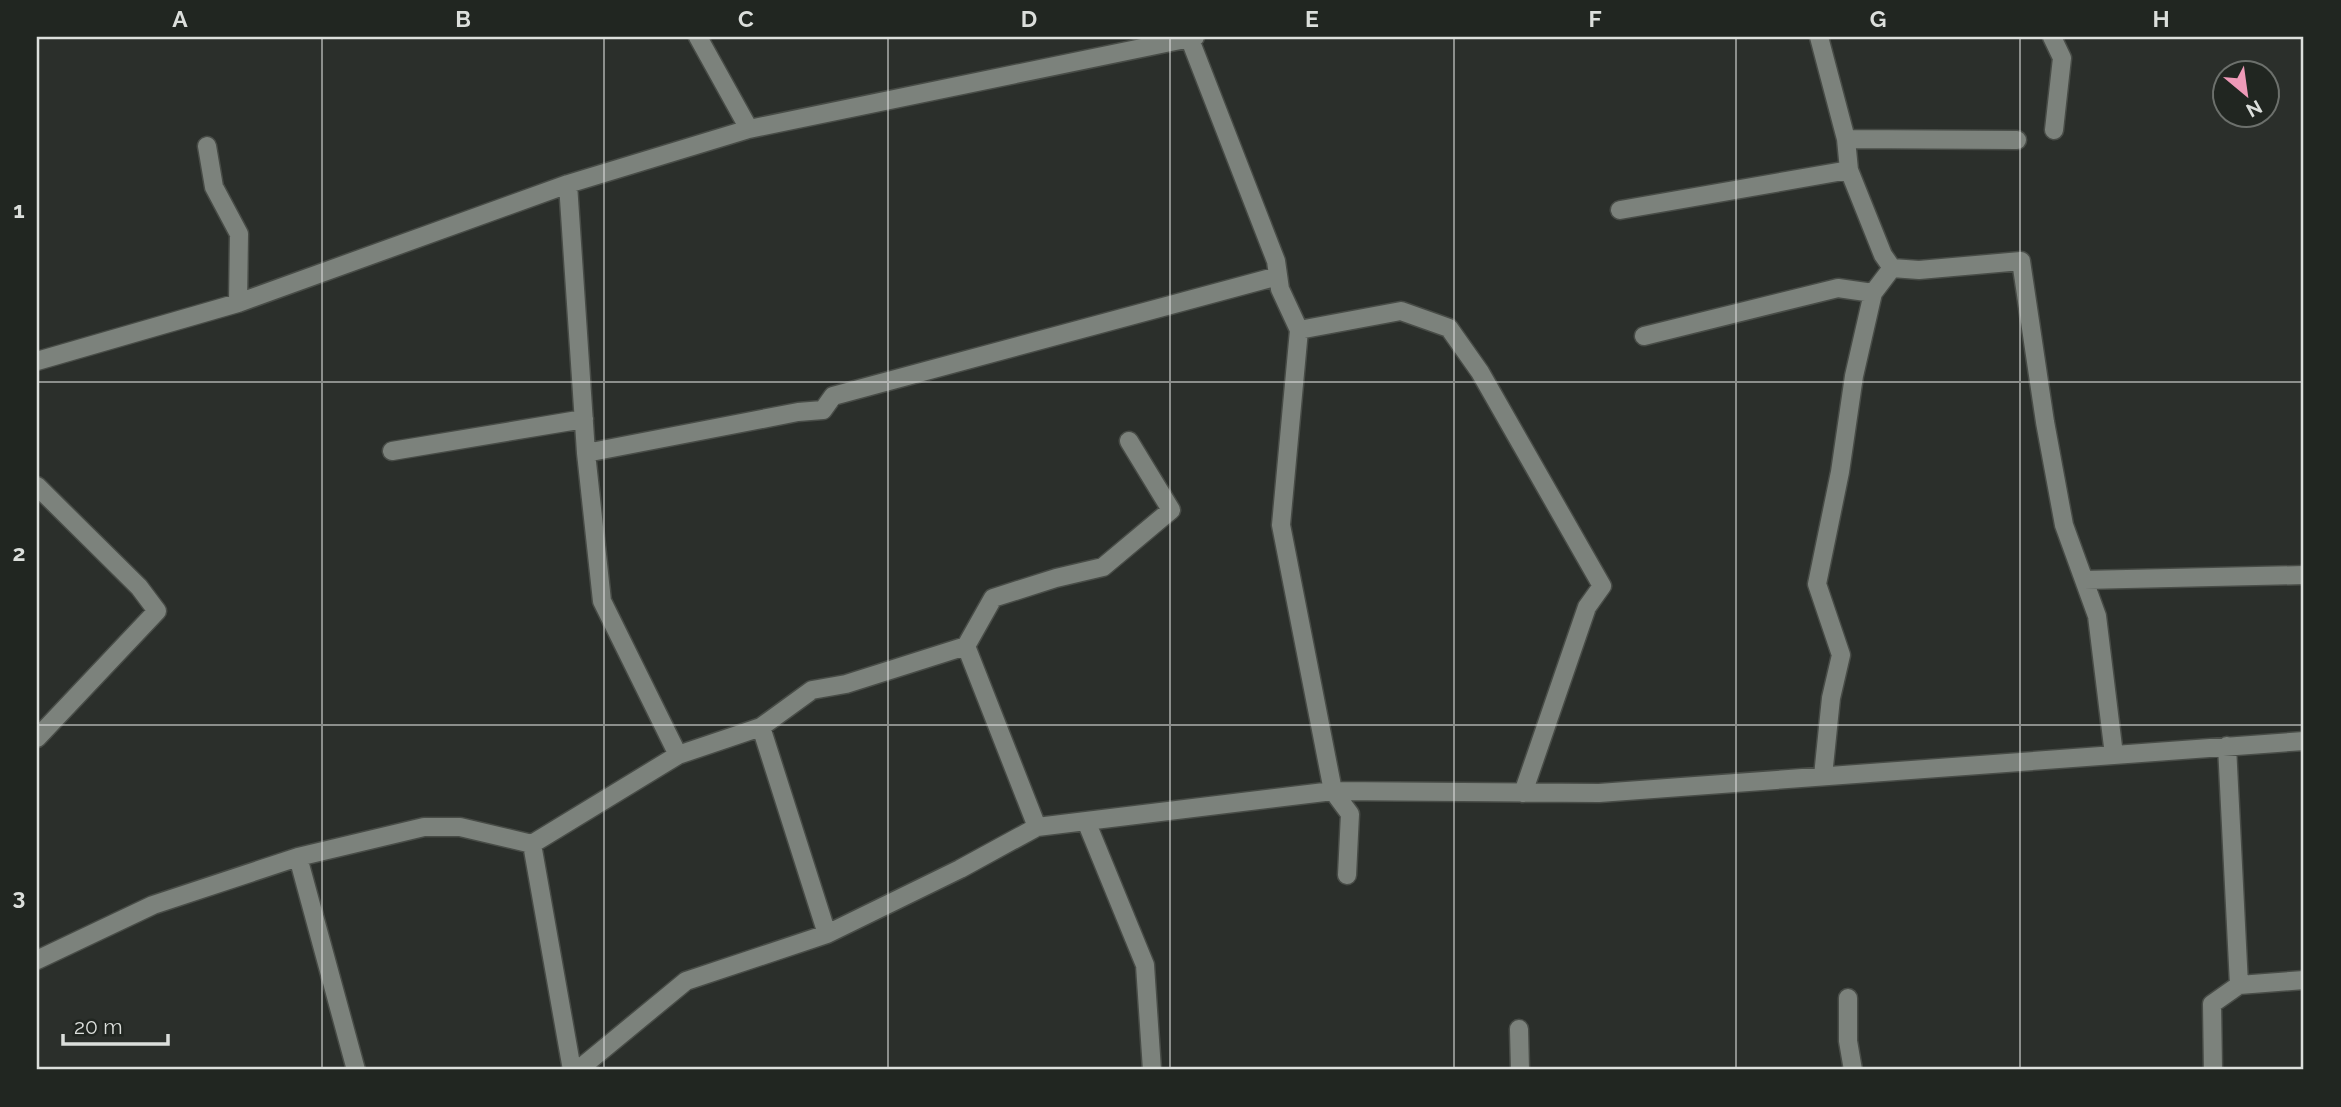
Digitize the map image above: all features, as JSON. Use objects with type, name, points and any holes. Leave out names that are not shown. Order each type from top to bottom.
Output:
[{"type":"street","points":[[698,37],[749,129]]},
{"type":"street","points":[[37,360],[238,303],[568,184],[749,129],[1191,37],[1276,261],[1280,289],[1299,330],[1281,525],[1333,791],[1350,814],[1347,875]]},
{"type":"street","points":[[1819,37],[1846,139],[1849,170],[1883,255],[1892,268]]},
{"type":"street","points":[[2052,37],[2062,58],[2054,130]]},
{"type":"street","points":[[1846,139],[2017,140]]},
{"type":"street","points":[[207,146],[214,187],[239,234],[238,303]]},
{"type":"street","points":[[1620,210],[1849,170]]},
{"type":"street","points":[[568,184],[586,453],[602,601],[678,755]]},
{"type":"street","points":[[1892,268],[1919,270],[2021,261],[2045,422],[2064,525],[2097,616],[2114,755]]},
{"type":"street","points":[[1823,776],[1831,698],[1841,655],[1818,584],[1840,472],[1854,376],[1874,293],[1892,268]]},
{"type":"street","points":[[586,453],[798,412],[822,410],[833,396],[1278,276]]},
{"type":"street","points":[[1644,336],[1838,288],[1874,293]]},
{"type":"street","points":[[1299,330],[1401,311],[1449,328],[1480,372],[1601,586],[1587,607],[1523,793]]},
{"type":"street","points":[[392,451],[584,419]]},
{"type":"street","points":[[37,960],[153,905],[298,857],[424,827],[460,827],[532,844],[678,755],[761,727],[812,690],[846,684],[966,646],[993,598],[1056,578],[1103,567],[1171,510],[1129,441]]},
{"type":"street","points":[[37,486],[139,587],[157,611],[37,738]]},
{"type":"street","points":[[2084,580],[2304,575]]},
{"type":"street","points":[[966,646],[1037,827]]},
{"type":"street","points":[[761,727],[827,934]]},
{"type":"street","points":[[578,1070],[686,981],[827,934],[960,869],[1037,827],[1333,791],[1599,793],[2304,741]]},
{"type":"street","points":[[2227,746],[2239,985]]},
{"type":"street","points":[[1086,821],[1145,965],[1152,1070]]},
{"type":"street","points":[[532,844],[572,1070]]},
{"type":"street","points":[[298,857],[356,1070]]},
{"type":"street","points":[[2213,1070],[2212,1004],[2239,985],[2304,980]]},
{"type":"street","points":[[1847,998],[1848,1041],[1853,1070]]},
{"type":"street","points":[[1519,1029],[1520,1070]]}]
